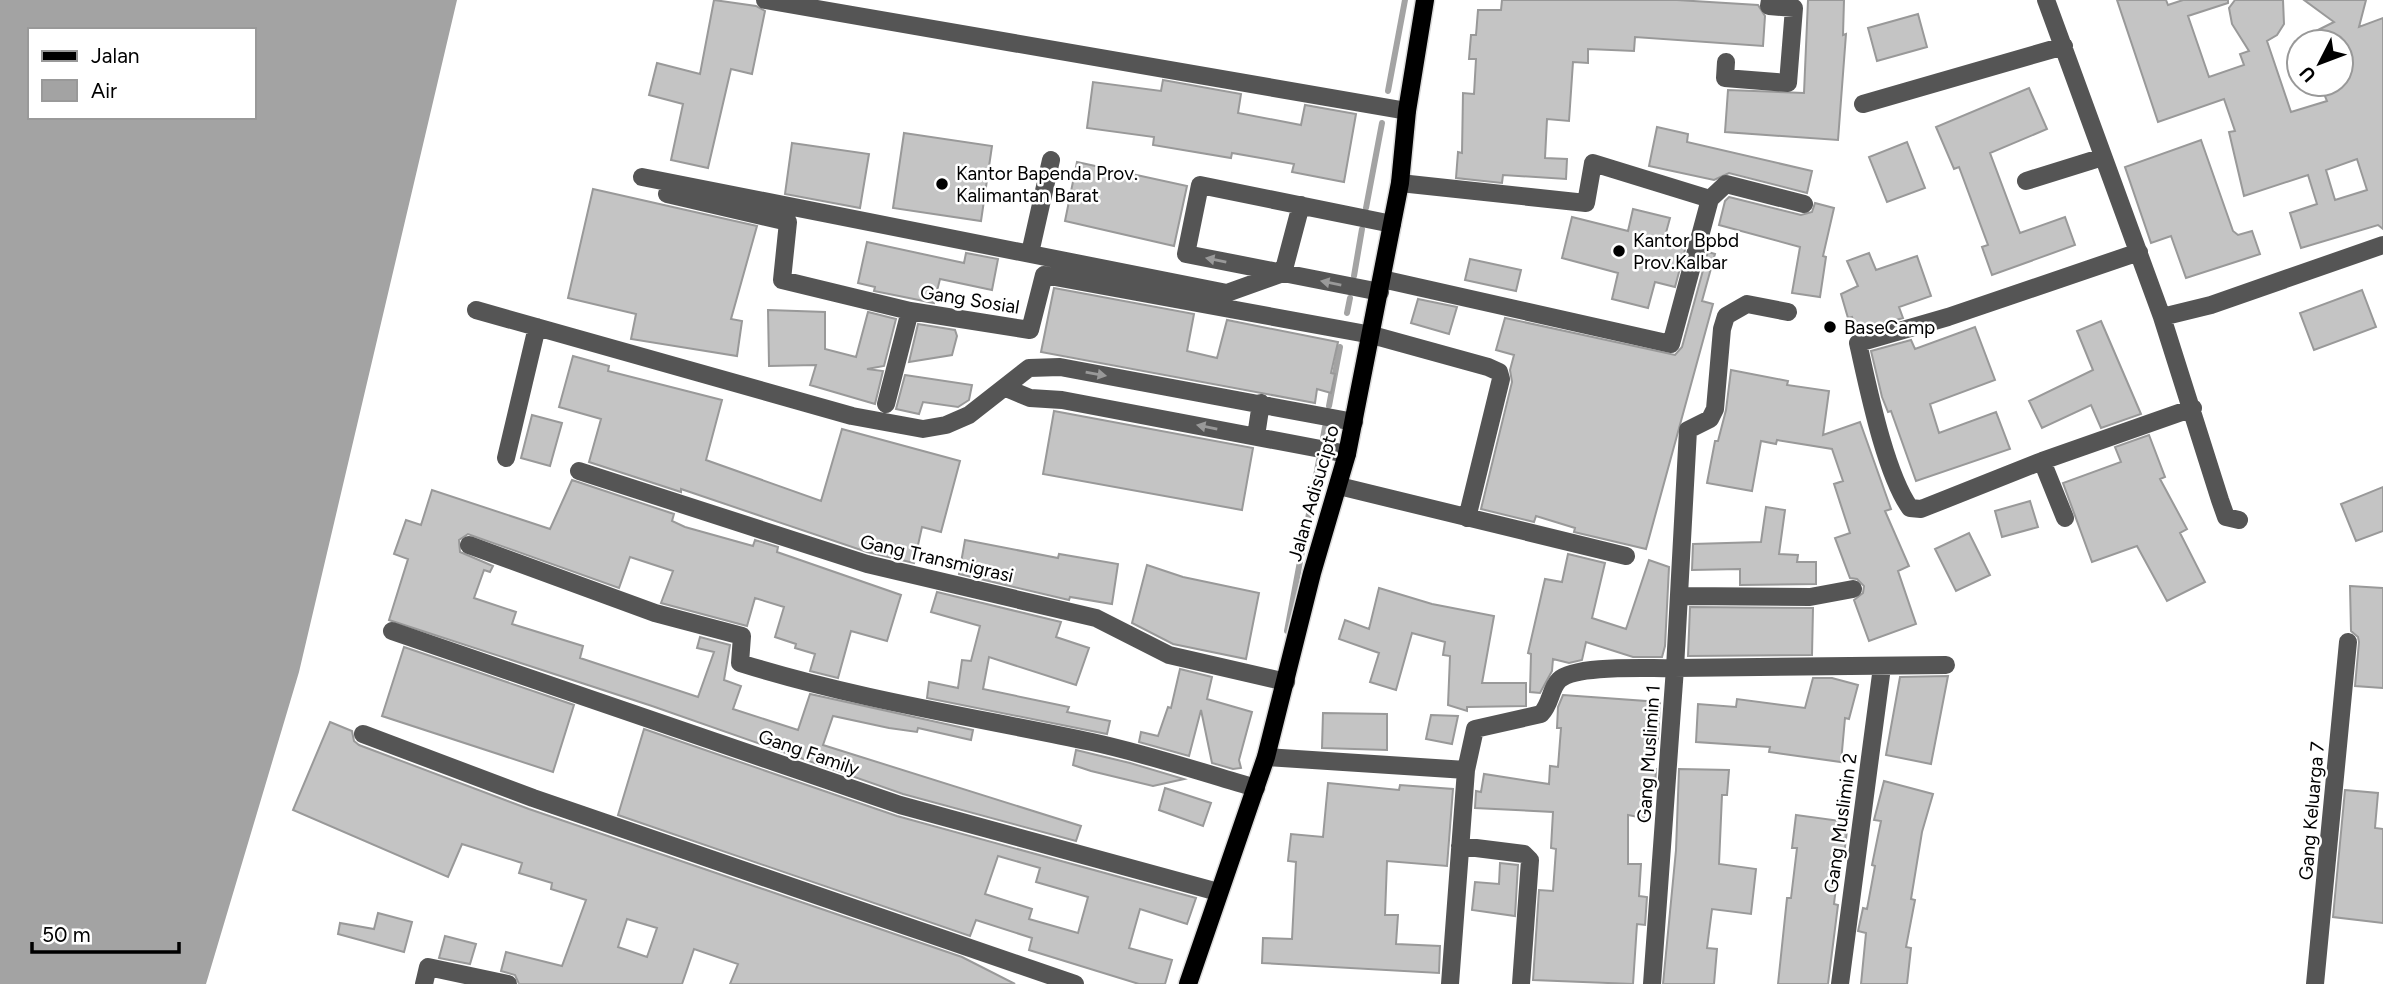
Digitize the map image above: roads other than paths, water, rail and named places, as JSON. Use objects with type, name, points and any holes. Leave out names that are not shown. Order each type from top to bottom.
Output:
[{"type":"main road","name":"Jalan Adisucipto","points":[[1188,984],[1266,757],[1312,573],[1347,454],[1400,183],[1407,111],[1425,0]]},
{"type":"street","points":[[765,0],[1407,111]]},
{"type":"street","points":[[1726,62],[1725,78],[1788,83],[1794,8],[1769,6],[1770,0]]},
{"type":"street","points":[[2046,0],[2162,317],[2227,517],[2239,520]]},
{"type":"street","points":[[1863,104],[2064,46]]},
{"type":"street","points":[[2026,181],[2103,157]]},
{"type":"street","points":[[1030,253],[1051,160]]},
{"type":"street","points":[[1400,183],[1586,203],[1593,163],[1710,199]]},
{"type":"street","points":[[642,177],[1227,293],[1283,273]]},
{"type":"street","points":[[1392,224],[1200,185],[1186,254],[1283,273],[1381,286],[1671,344],[1710,199],[1726,184],[1804,204]]},
{"type":"street","name":"Gang Sosial","points":[[667,194],[788,222],[782,280],[910,311],[1030,330],[1044,275],[1372,335]]},
{"type":"street","points":[[1283,273],[1301,205]]},
{"type":"street","points":[[2162,317],[2211,305],[2383,245]]},
{"type":"street","points":[[2139,253],[1948,317],[1858,343],[1888,460],[1901,495],[1910,508],[1921,509],[2042,461],[2193,408]]},
{"type":"street","points":[[1788,312],[1747,304],[1726,316],[1722,329],[1715,409],[1710,419],[1688,430],[1675,668],[1946,665]]},
{"type":"street","points":[[477,310],[852,416],[923,429],[946,425],[969,415],[1029,368],[1060,368],[1354,422]]},
{"type":"street","points":[[886,404],[910,311]]},
{"type":"street","points":[[506,458],[537,327]]},
{"type":"street","points":[[1372,335],[1488,366],[1499,372],[1501,379],[1467,518]]},
{"type":"street","points":[[1006,388],[1030,398],[1062,400],[1347,454]]},
{"type":"street","points":[[1256,436],[1261,403]]},
{"type":"street","points":[[2042,461],[2065,518]]},
{"type":"street","name":"Gang Transmigrasi","points":[[579,471],[867,564],[1096,618],[1169,655],[1286,682]]},
{"type":"street","points":[[1339,486],[1626,556]]},
{"type":"street","points":[[469,545],[655,613],[743,636],[740,663],[792,680],[864,698],[1093,742],[1256,788]]},
{"type":"street","points":[[1681,596],[1810,597],[1853,589]]},
{"type":"street","name":"Gang Family","points":[[392,631],[900,805],[1219,892]]},
{"type":"street","name":"Gang Keluarga 7","points":[[2315,984],[2348,642]]},
{"type":"street","name":"Gang Muslimin 2","points":[[1840,984],[1882,667]]},
{"type":"street","name":"Gang Muslimin 1","points":[[1466,770],[1475,729],[1541,714],[1548,707],[1558,681],[1566,676],[1586,671],[1675,668],[1652,984]]},
{"type":"street","points":[[363,734],[533,799],[1075,984]]},
{"type":"street","points":[[1266,757],[1466,770],[1450,984]]},
{"type":"street","points":[[1460,846],[1524,854],[1530,860],[1521,984]]},
{"type":"street","points":[[424,984],[428,967],[508,984]]},
{"type":"water","points":[[0,0],[457,0],[299,672],[206,984],[0,984]]},
{"type":"waterway","points":[[1388,91],[1405,0]]},
{"type":"waterway","points":[[1366,208],[1382,123]]},
{"type":"waterway","points":[[1354,276],[1362,229]]},
{"type":"waterway","points":[[1347,313],[1350,298]]},
{"type":"waterway","points":[[1329,406],[1340,347]]},
{"type":"waterway","points":[[1323,438],[1325,427]]},
{"type":"waterway","points":[[1287,631],[1319,460]]},
{"type":"place","name":"Kantor Bapenda Prov. Kalimantan Barat","points":[[942,184]]},
{"type":"place","name":"Kantor Bpbd Prov.Kalbar","points":[[1619,251]]},
{"type":"place","name":"BaseCamp","points":[[1830,327]]}]
